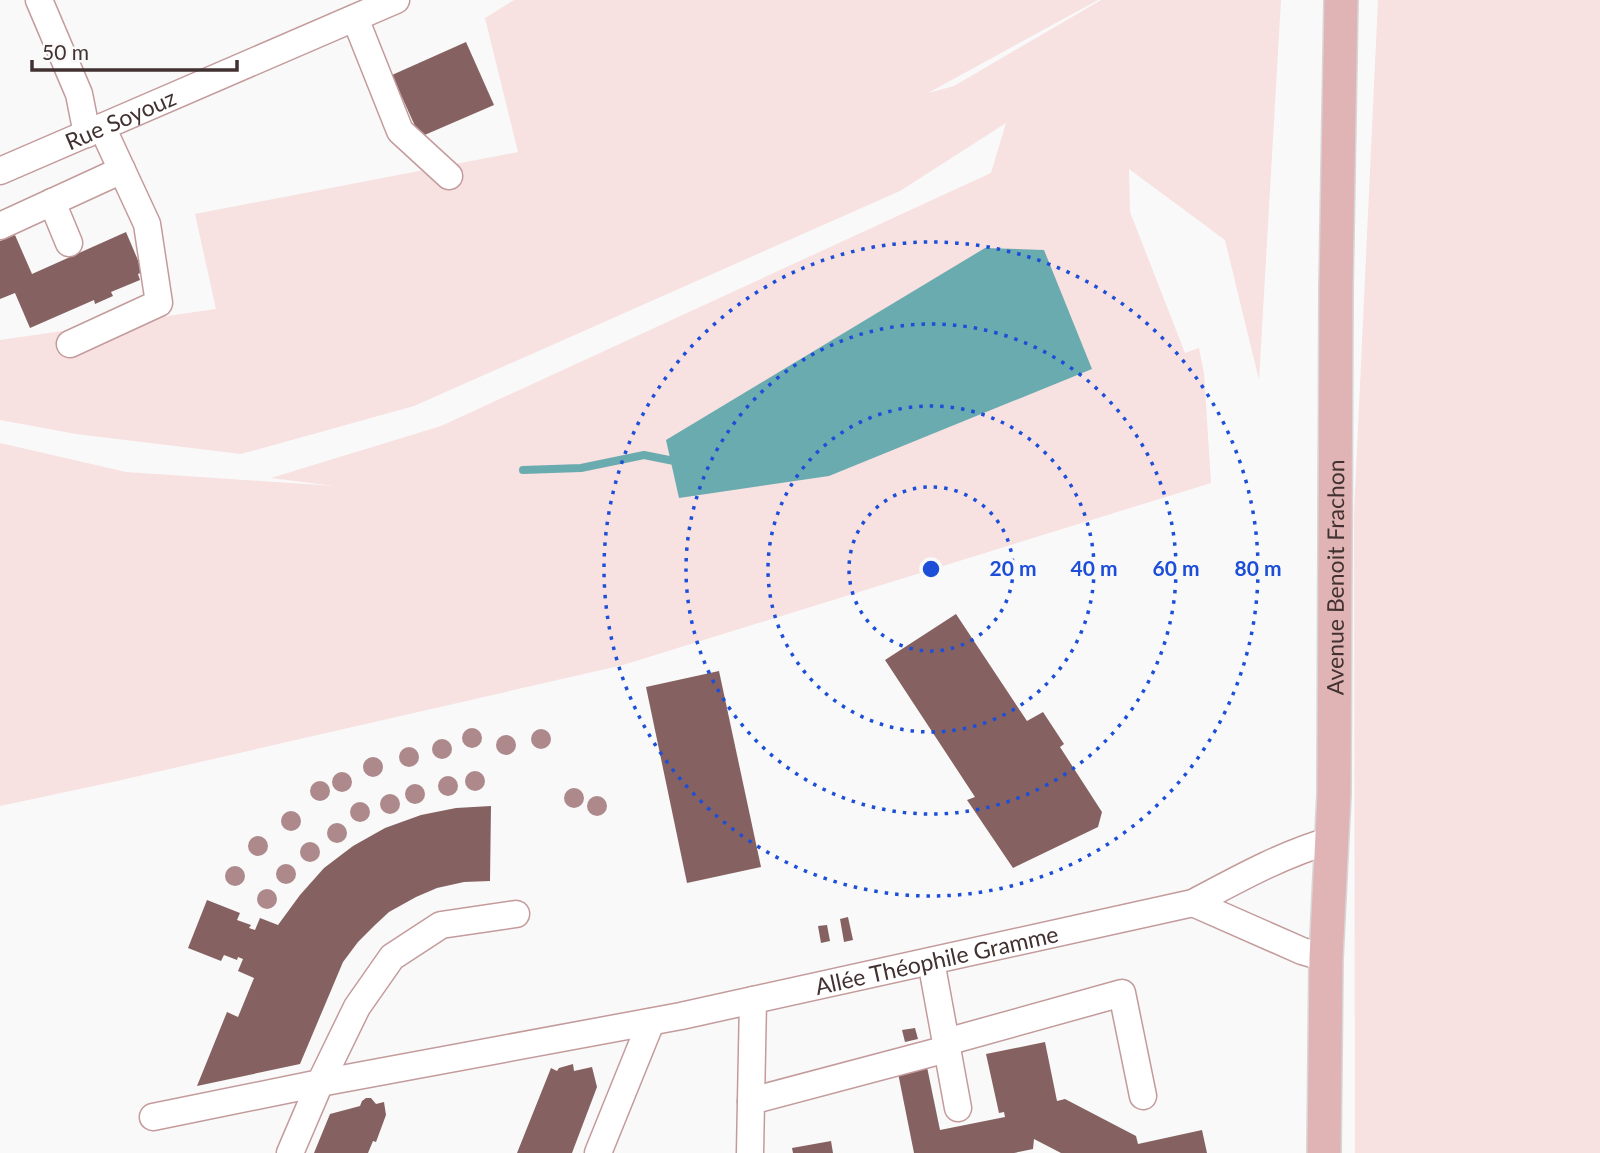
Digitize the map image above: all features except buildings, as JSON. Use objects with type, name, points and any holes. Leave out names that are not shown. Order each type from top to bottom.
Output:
[{"type":"main road","name":"Avenue Benoit Frachon","points":[[1324,1153],[1326,958],[1335,780],[1336,288],[1341,0]]},
{"type":"street","points":[[39,0],[94,130],[122,170],[147,225],[159,303],[70,344]]},
{"type":"street","name":"Rue Soyouz","points":[[0,171],[396,0]]},
{"type":"street","points":[[355,18],[400,131],[449,176]]},
{"type":"street","points":[[0,226],[122,170]]},
{"type":"street","points":[[52,202],[69,243]]},
{"type":"street","name":"Allée Théophile Gramme","points":[[153,1117],[681,1016],[1193,903],[1301,849],[1332,840]]},
{"type":"street","points":[[1193,903],[1302,951],[1326,958]]},
{"type":"street","points":[[290,1153],[357,1007],[392,957],[441,925],[516,914]]},
{"type":"street","points":[[931,961],[958,1108]]},
{"type":"street","points":[[751,1101],[1122,993],[1143,1096]]},
{"type":"street","points":[[750,1153],[753,1000]]},
{"type":"street","points":[[598,1153],[651,1022]]},
{"type":"shaded area","points":[[514,0],[1098,0],[928,93],[954,86],[1101,0],[1281,0],[1259,380],[1225,240],[1129,169],[1130,212],[1185,353],[1199,348],[1204,373],[1211,483],[623,665],[0,806],[0,443],[126,472],[334,486],[271,478],[441,426],[991,173],[1006,123],[900,191],[414,406],[241,454],[76,434],[0,420],[0,340],[216,309],[195,214],[518,152],[485,18]]},
{"type":"shaded area","points":[[1378,0],[1600,0],[1600,1153],[1355,1153],[1354,514]]},
{"type":"water","points":[[985,248],[1044,250],[1092,369],[829,476],[679,498],[666,440]]},
{"type":"waterway","points":[[523,470],[581,468],[644,455],[679,462]]}]
